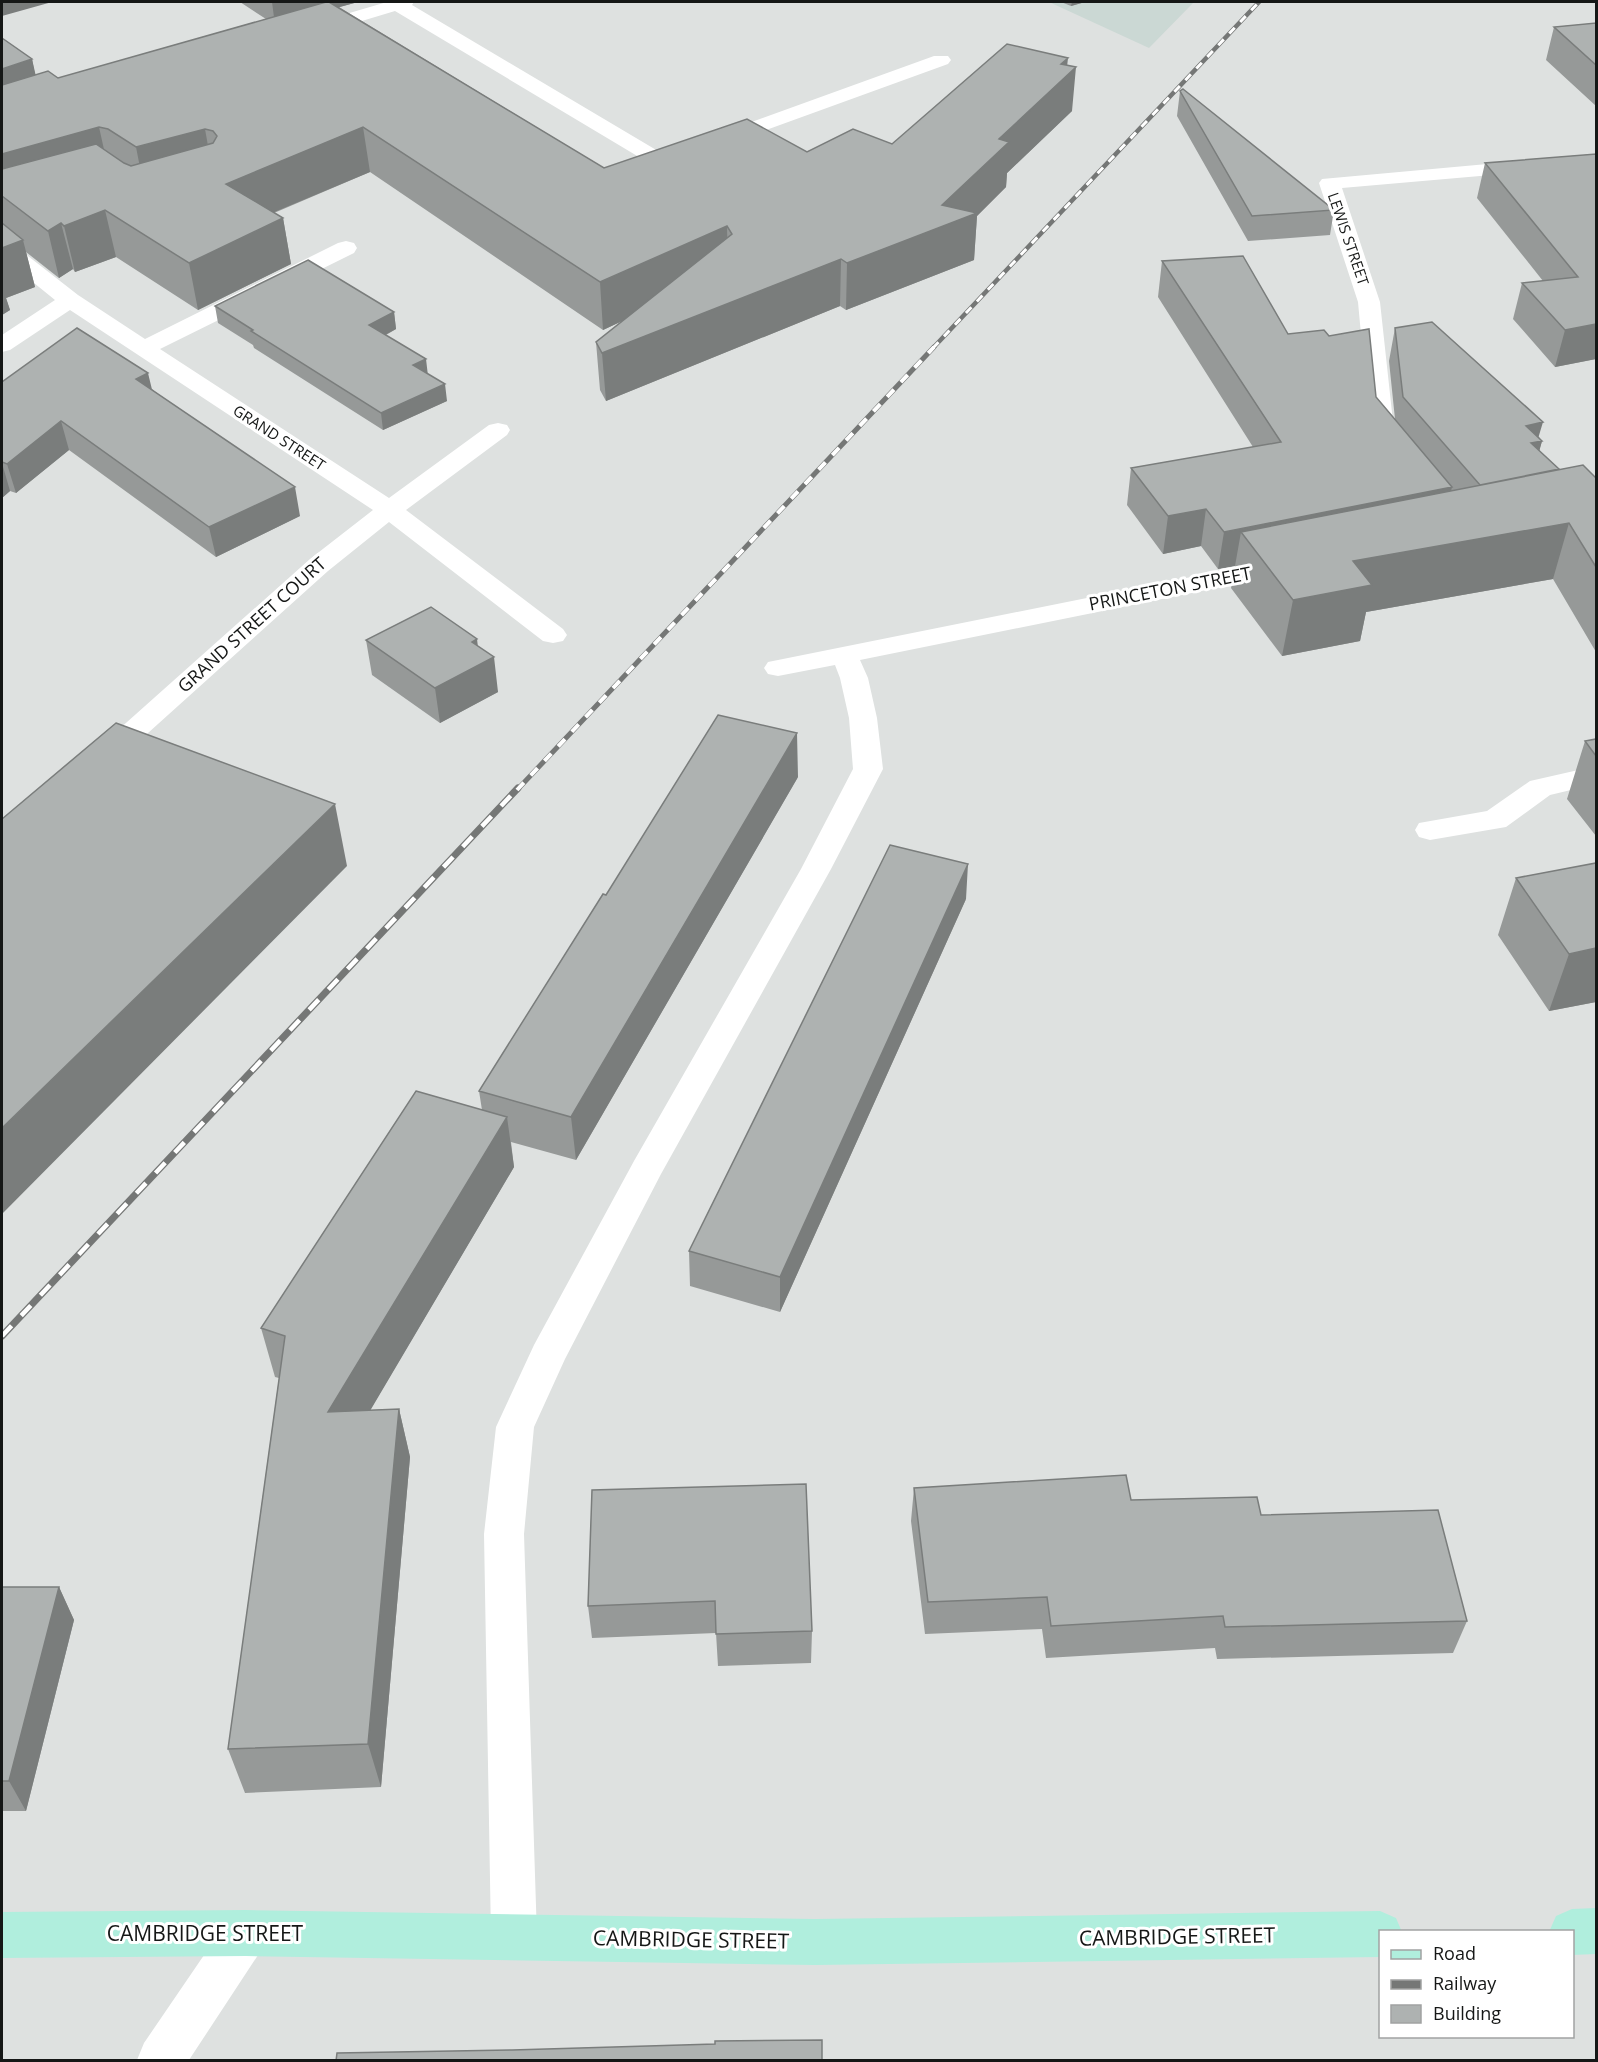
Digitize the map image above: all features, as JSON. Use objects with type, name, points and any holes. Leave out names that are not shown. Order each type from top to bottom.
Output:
[{"type":"main road","points":[[1574,1932],[1596,1931]]},
{"type":"main road","name":"CAMBRIDGE STREET","points":[[2,1935],[246,1933],[815,1942],[1379,1934]]},
{"type":"street","points":[[297,34],[401,3],[661,162],[940,60]]},
{"type":"street","name":"LEWIS STREET","points":[[1405,459],[1382,432],[1369,302],[1329,183],[1596,160]]},
{"type":"street","name":"GRAND STREET","points":[[2,247],[70,300],[142,349],[390,510],[553,635]]},
{"type":"street","points":[[142,349],[346,248]]},
{"type":"street","points":[[2,345],[70,300]]},
{"type":"street","name":"GRAND STREET COURT","points":[[118,745],[319,565],[498,430]]},
{"type":"street","name":"PRINCETON STREET","points":[[778,668],[1304,563]]},
{"type":"street","points":[[514,1937],[504,1534],[515,1427],[547,1356],[640,1180],[816,868],[868,769],[863,718],[854,678],[844,654]]},
{"type":"street","points":[[1430,830],[1495,820],[1540,788],[1596,775]]},
{"type":"street","points":[[161,2061],[246,1933]]},
{"type":"shaded area","points":[[1049,2],[1194,2],[1149,48]]},
{"type":"building","points":[[326,2],[604,168],[747,119],[807,152],[853,129],[892,144],[1007,44],[1068,58],[1061,64],[1076,67],[999,139],[1009,142],[942,205],[977,213],[847,263],[841,259],[602,353],[596,342],[732,234],[727,226],[600,282],[363,127],[226,184],[283,218],[189,263],[105,210],[64,226],[61,223],[48,231],[2,196],[2,169],[96,144],[131,166],[213,143],[217,136],[213,131],[205,129],[136,147],[108,129],[99,127],[2,154],[2,85],[48,71],[58,78]]},
{"type":"building","points":[[1596,23],[1596,65],[1554,27]]},
{"type":"building","points":[[2,38],[32,59],[2,69]]},
{"type":"building","points":[[1183,89],[1334,210],[1252,216],[1180,91]]},
{"type":"building","points":[[1596,154],[1596,324],[1565,330],[1522,283],[1578,277],[1485,163]]},
{"type":"building","points":[[2,223],[23,240],[2,248]]},
{"type":"building","points":[[1243,256],[1288,334],[1324,330],[1329,336],[1369,329],[1376,397],[1452,487],[1224,532],[1206,509],[1168,516],[1131,468],[1281,442],[1162,261]]},
{"type":"building","points":[[308,260],[394,312],[369,325],[426,359],[413,365],[445,384],[381,413],[215,306]]},
{"type":"building","points":[[1432,322],[1543,422],[1526,426],[1542,441],[1531,443],[1559,469],[1480,485],[1403,397],[1395,328]]},
{"type":"building","points":[[77,328],[148,373],[136,379],[295,487],[209,527],[61,421],[7,464],[2,462],[2,382]]},
{"type":"building","points":[[1583,465],[1596,478],[1596,567],[1569,523],[1353,561],[1372,585],[1293,600],[1241,532]]},
{"type":"building","points":[[431,607],[477,639],[472,642],[494,657],[435,688],[366,640]]},
{"type":"building","points":[[718,715],[797,733],[571,1117],[479,1091],[603,894],[606,895]]},
{"type":"building","points":[[116,723],[335,804],[2,1128],[2,819]]},
{"type":"building","points":[[1596,739],[1596,756],[1585,741]]},
{"type":"building","points":[[890,845],[968,864],[780,1277],[689,1251]]},
{"type":"building","points":[[1596,863],[1596,948],[1569,954],[1516,878]]},
{"type":"building","points":[[416,1091],[507,1117],[328,1412],[399,1409],[368,1744],[228,1749],[285,1336],[261,1328]]},
{"type":"building","points":[[1126,1475],[1131,1500],[1257,1497],[1261,1515],[1438,1510],[1467,1621],[1225,1627],[1223,1616],[1051,1626],[1047,1597],[928,1602],[914,1488]]},
{"type":"building","points":[[806,1484],[812,1631],[716,1634],[715,1601],[588,1606],[592,1490]]},
{"type":"building","points":[[2,1587],[59,1587],[9,1781],[2,1781]]},
{"type":"building","points":[[822,2040],[822,2061],[336,2061],[337,2053],[715,2044],[715,2041]]},
{"type":"railway","points":[[933,348],[1259,2]]},
{"type":"railway","points":[[517,790],[934,347]]},
{"type":"railway","points":[[2,1336],[518,788]]}]
